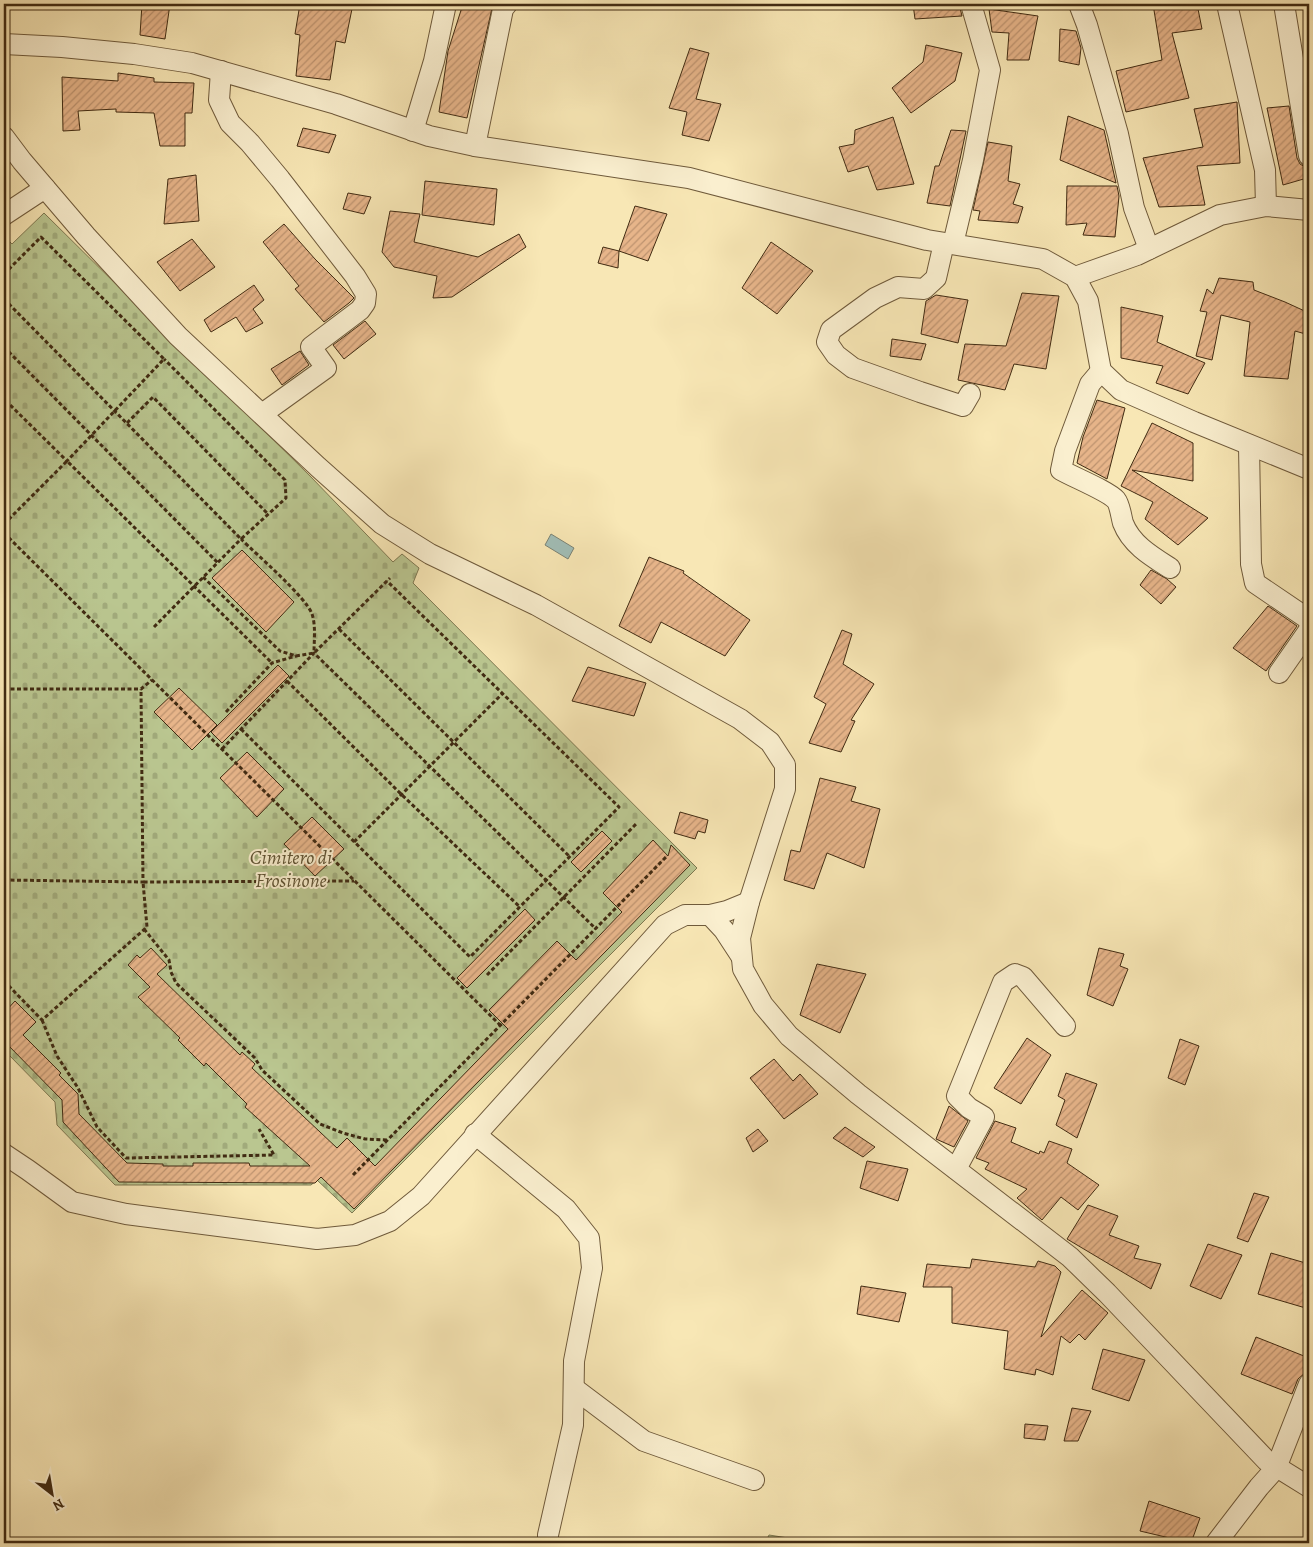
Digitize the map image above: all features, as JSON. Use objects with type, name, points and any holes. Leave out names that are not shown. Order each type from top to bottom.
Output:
[{"type":"street","points":[[413,131],[434,61],[446,4]]},
{"type":"street","points":[[475,146],[503,9],[507,4]]},
{"type":"street","points":[[970,394],[963,406],[853,368],[836,356],[827,342],[831,330],[875,298],[898,287],[924,289],[936,278],[949,244],[971,169],[990,70],[971,4]]},
{"type":"street","points":[[1079,4],[1087,25],[1118,134],[1134,208],[1149,249]]},
{"type":"street","points":[[1227,4],[1265,170],[1266,206]]},
{"type":"street","points":[[1284,4],[1309,156]]},
{"type":"street","points":[[4,44],[134,54],[192,63],[336,104],[429,136],[475,146],[689,178],[927,240],[1043,259],[1075,277],[1088,302],[1101,371],[1121,390],[1309,469]]},
{"type":"street","points":[[220,71],[219,100],[230,123],[250,143],[280,179],[366,294],[365,303],[360,310],[311,347],[326,368],[262,414]]},
{"type":"street","points":[[4,137],[86,236],[178,336],[382,524],[407,542],[545,610],[740,719],[770,742],[785,765],[785,789],[749,902],[740,938],[743,969],[763,1005],[789,1036],[858,1094],[1070,1257],[1107,1293],[1267,1461],[1309,1487]]},
{"type":"street","points":[[4,215],[45,188]]},
{"type":"street","points":[[1075,277],[1149,249],[1220,215],[1266,206],[1309,210]]},
{"type":"street","points":[[1101,371],[1090,384],[1065,451],[1061,470],[1116,501],[1132,540],[1170,568]]},
{"type":"street","points":[[1250,445],[1251,564],[1255,582],[1308,619],[1309,623]]},
{"type":"street","points":[[1279,673],[1309,630]]},
{"type":"street","points":[[4,1154],[72,1202],[126,1214],[317,1239],[355,1235],[390,1221],[421,1196],[665,925],[685,915],[710,915],[727,911],[749,902]]},
{"type":"street","points":[[710,915],[724,930],[741,956]]},
{"type":"street","points":[[956,1169],[984,1117],[957,1096],[1003,982],[1015,974],[1023,977],[1065,1026]]},
{"type":"street","points":[[475,1134],[566,1209],[589,1238],[592,1268],[574,1361],[573,1425],[548,1543]]},
{"type":"street","points":[[1216,1543],[1276,1468],[1309,1384]]},
{"type":"street","points":[[575,1389],[644,1441],[754,1480]]},
{"type":"path","points":[[4,274],[41,237],[286,480],[286,498],[241,539],[154,627]]},
{"type":"path","points":[[4,299],[301,599],[311,611],[315,624],[314,653],[596,929]]},
{"type":"path","points":[[4,347],[218,562]]},
{"type":"path","points":[[4,524],[164,359]]},
{"type":"path","points":[[126,423],[153,397],[268,514]]},
{"type":"path","points":[[4,399],[272,663]]},
{"type":"path","points":[[4,533],[500,1025]]},
{"type":"path","points":[[203,577],[280,651],[296,656]]},
{"type":"path","points":[[222,749],[241,729],[314,653],[388,579],[619,807],[470,956],[241,729]]},
{"type":"path","points":[[339,629],[570,857]]},
{"type":"path","points":[[226,712],[272,663],[314,653]]},
{"type":"path","points":[[4,689],[141,690],[152,680]]},
{"type":"path","points":[[287,681],[402,795],[520,907]]},
{"type":"path","points":[[42,1020],[147,927],[142,882],[141,690]]},
{"type":"path","points":[[354,842],[503,693]]},
{"type":"path","points":[[486,975],[637,823]]},
{"type":"path","points":[[353,1175],[667,856]]},
{"type":"path","points":[[4,880],[142,882],[355,881]]},
{"type":"path","points":[[144,929],[169,960],[171,972],[176,983],[255,1058],[262,1070],[320,1124],[343,1133],[387,1140]]},
{"type":"path","points":[[4,981],[42,1020],[57,1056],[78,1088],[97,1127],[126,1158],[274,1156],[259,1129]]},
{"type":"green space","name":"Cimitero di Frosinone","points":[[44,213],[311,477],[393,562],[402,554],[419,568],[413,583],[697,868],[352,1213],[317,1180],[311,1185],[115,1185],[57,1125],[55,1102],[9,1055],[4,1058],[4,236],[12,244]]},
{"type":"green space","points":[[769,1535],[820,1543],[765,1543]]},
{"type":"water","points":[[551,534],[574,548],[568,559],[545,545]]},
{"type":"building","points":[[142,4],[170,4],[165,39],[140,35]]},
{"type":"building","points":[[300,4],[353,4],[345,43],[336,41],[330,80],[296,76],[300,35],[295,34]]},
{"type":"building","points":[[463,4],[493,4],[467,118],[439,112],[448,51]]},
{"type":"building","points":[[913,4],[959,4],[962,16],[915,19]]},
{"type":"building","points":[[1153,4],[1197,4],[1202,29],[1172,33],[1189,98],[1126,112],[1116,71],[1162,60]]},
{"type":"building","points":[[989,9],[1038,16],[1029,60],[1007,60],[1009,33],[992,32]]},
{"type":"building","points":[[1060,29],[1076,31],[1081,48],[1079,65],[1059,61]]},
{"type":"building","points":[[926,45],[962,53],[955,81],[911,113],[892,88],[923,62]]},
{"type":"building","points":[[690,48],[709,53],[696,99],[721,104],[709,141],[682,135],[687,112],[669,108]]},
{"type":"building","points":[[118,73],[154,78],[154,82],[194,83],[192,113],[185,113],[185,146],[160,146],[154,113],[116,112],[116,109],[78,111],[80,130],[63,131],[62,77],[118,81]]},
{"type":"building","points":[[1237,102],[1240,163],[1197,166],[1205,205],[1159,207],[1143,158],[1203,147],[1194,109]]},
{"type":"building","points":[[1289,106],[1297,158],[1300,164],[1305,167],[1307,178],[1283,185],[1267,108]]},
{"type":"building","points":[[1068,116],[1104,130],[1116,183],[1060,160]]},
{"type":"building","points":[[893,117],[914,184],[877,190],[868,166],[848,172],[839,147],[854,144],[855,130]]},
{"type":"building","points":[[303,128],[336,135],[329,153],[297,146]]},
{"type":"building","points":[[951,130],[966,131],[950,206],[927,203],[935,166],[939,166]]},
{"type":"building","points":[[988,142],[1012,146],[1008,181],[1020,184],[1013,204],[1023,207],[1018,223],[978,220],[980,211],[973,210]]},
{"type":"building","points":[[196,175],[199,221],[164,224],[168,179]]},
{"type":"building","points":[[425,181],[497,189],[494,225],[422,215]]},
{"type":"building","points":[[1067,186],[1117,186],[1119,196],[1115,237],[1083,235],[1087,223],[1066,225]]},
{"type":"building","points":[[348,193],[371,197],[364,214],[343,209]]},
{"type":"building","points":[[635,206],[667,214],[648,261],[619,251]]},
{"type":"building","points":[[390,211],[420,214],[414,242],[478,257],[519,234],[526,247],[452,297],[433,298],[437,276],[394,267],[382,252]]},
{"type":"building","points":[[284,224],[315,259],[354,298],[324,322],[295,289],[299,286],[263,242]]},
{"type":"building","points":[[192,239],[215,267],[180,291],[157,262]]},
{"type":"building","points":[[771,242],[813,271],[777,314],[742,288]]},
{"type":"building","points":[[603,247],[619,251],[618,268],[598,263]]},
{"type":"building","points":[[1219,278],[1253,282],[1254,290],[1309,313],[1309,335],[1295,331],[1288,379],[1244,376],[1250,322],[1221,315],[1212,360],[1196,356],[1207,312],[1200,311],[1207,289],[1213,294]]},
{"type":"building","points":[[254,285],[264,300],[253,309],[263,323],[246,332],[236,317],[211,332],[204,320]]},
{"type":"building","points":[[1022,293],[1059,296],[1046,369],[1014,364],[1005,390],[958,380],[965,344],[1006,346]]},
{"type":"building","points":[[936,295],[968,300],[958,343],[921,334],[926,301]]},
{"type":"building","points":[[1121,307],[1163,316],[1157,342],[1205,363],[1188,394],[1156,383],[1163,366],[1121,358]]},
{"type":"building","points":[[365,321],[376,334],[344,359],[333,345]]},
{"type":"building","points":[[892,339],[926,344],[921,360],[890,356]]},
{"type":"building","points":[[300,351],[309,365],[282,385],[271,369]]},
{"type":"building","points":[[1097,400],[1125,408],[1107,479],[1077,463],[1083,437]]},
{"type":"building","points":[[1152,423],[1193,443],[1193,481],[1132,470],[1208,518],[1178,545],[1145,519],[1153,502],[1121,486]]},
{"type":"building","points":[[242,550],[294,602],[266,632],[212,578]]},
{"type":"building","points":[[649,557],[684,571],[683,573],[750,620],[725,656],[661,622],[651,643],[619,626]]},
{"type":"building","points":[[1151,570],[1167,579],[1176,587],[1161,604],[1140,585]]},
{"type":"building","points":[[1268,606],[1297,626],[1266,671],[1233,648]]},
{"type":"building","points":[[842,630],[852,634],[843,664],[874,684],[851,720],[855,721],[841,752],[809,743],[826,704],[814,697]]},
{"type":"building","points":[[278,665],[289,676],[222,743],[211,732]]},
{"type":"building","points":[[588,667],[646,683],[634,716],[572,701]]},
{"type":"building","points":[[179,688],[217,725],[192,750],[154,712]]},
{"type":"building","points":[[247,752],[284,789],[257,817],[220,778]]},
{"type":"building","points":[[820,778],[856,787],[851,801],[880,809],[864,868],[827,853],[814,889],[784,880],[791,850],[800,852]]},
{"type":"building","points":[[680,812],[708,820],[705,833],[698,831],[695,839],[674,833]]},
{"type":"building","points":[[312,817],[344,849],[315,876],[284,844]]},
{"type":"building","points":[[602,831],[612,841],[581,872],[571,862]]},
{"type":"building","points":[[653,840],[668,856],[671,845],[690,865],[354,1209],[321,1177],[315,1183],[119,1182],[63,1122],[62,1100],[4,1041],[4,1013],[15,1001],[36,1022],[23,1035],[61,1073],[59,1075],[78,1094],[79,1114],[127,1163],[163,1164],[163,1166],[193,1166],[193,1163],[249,1163],[250,1166],[310,1166],[245,1107],[247,1104],[206,1063],[204,1066],[178,1040],[180,1038],[138,997],[150,987],[128,965],[137,955],[140,958],[151,948],[167,965],[157,974],[240,1055],[242,1052],[255,1064],[252,1068],[337,1148],[347,1138],[375,1166],[508,1029],[489,1010],[557,941],[576,960],[622,912],[603,893]]},
{"type":"building","points":[[525,909],[535,920],[467,988],[457,978]]},
{"type":"building","points":[[1099,948],[1124,954],[1120,966],[1128,969],[1113,1006],[1087,995]]},
{"type":"building","points":[[817,964],[866,974],[840,1033],[800,1015]]},
{"type":"building","points":[[1027,1038],[1051,1055],[1021,1104],[994,1088]]},
{"type":"building","points":[[1180,1039],[1199,1046],[1185,1085],[1168,1078]]},
{"type":"building","points":[[774,1059],[793,1081],[800,1074],[818,1094],[784,1119],[750,1078]]},
{"type":"building","points":[[1066,1073],[1097,1084],[1077,1138],[1056,1125],[1065,1100],[1058,1096]]},
{"type":"building","points":[[949,1106],[968,1121],[954,1147],[936,1139]]},
{"type":"building","points":[[995,1121],[1016,1128],[1011,1142],[1039,1154],[1040,1151],[1044,1153],[1049,1141],[1072,1149],[1067,1163],[1099,1185],[1078,1210],[1061,1197],[1042,1220],[1017,1198],[1027,1189],[985,1169],[989,1163],[976,1158]]},
{"type":"building","points":[[845,1127],[875,1147],[863,1157],[833,1138]]},
{"type":"building","points":[[758,1129],[768,1141],[753,1152],[746,1138]]},
{"type":"building","points":[[867,1161],[908,1169],[898,1201],[860,1188]]},
{"type":"building","points":[[1254,1193],[1269,1197],[1248,1242],[1237,1238]]},
{"type":"building","points":[[1088,1205],[1118,1216],[1109,1235],[1139,1246],[1134,1258],[1161,1264],[1151,1289],[1067,1239]]},
{"type":"building","points":[[1208,1244],[1242,1255],[1221,1299],[1190,1286]]},
{"type":"building","points":[[1271,1253],[1309,1264],[1309,1309],[1258,1294]]},
{"type":"building","points":[[972,1259],[1035,1267],[1038,1261],[1055,1266],[1061,1272],[1041,1337],[1082,1290],[1108,1313],[1085,1340],[1079,1334],[1070,1343],[1061,1336],[1053,1375],[1036,1369],[1035,1375],[1004,1369],[1008,1331],[952,1323],[952,1287],[923,1287],[927,1264],[970,1268]]},
{"type":"building","points":[[861,1286],[906,1293],[899,1322],[857,1314]]},
{"type":"building","points":[[1256,1337],[1309,1358],[1305,1373],[1298,1379],[1292,1394],[1241,1374]]},
{"type":"building","points":[[1103,1349],[1145,1360],[1129,1401],[1092,1389]]},
{"type":"building","points":[[1072,1408],[1091,1411],[1078,1441],[1064,1441]]},
{"type":"building","points":[[1025,1424],[1048,1426],[1045,1440],[1024,1438]]},
{"type":"building","points":[[1149,1501],[1200,1518],[1191,1543],[1140,1531]]}]
